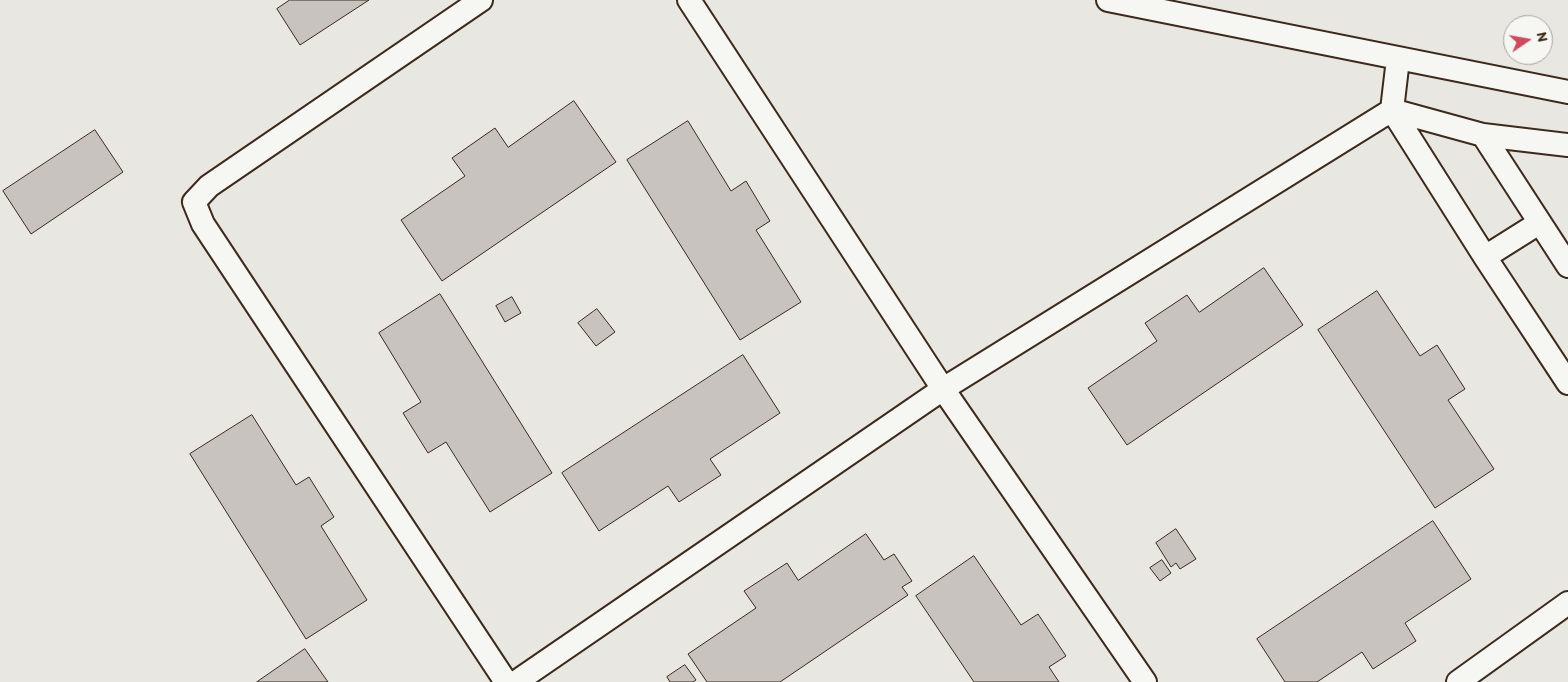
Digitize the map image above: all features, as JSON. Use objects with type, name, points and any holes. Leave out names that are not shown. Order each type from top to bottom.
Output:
[{"type":"street","points":[[481,0],[209,186],[194,202],[203,224],[506,682]]},
{"type":"street","points":[[689,0],[943,389],[1145,682]]},
{"type":"street","points":[[1108,0],[1568,92]]},
{"type":"street","points":[[1398,59],[1392,110],[1485,257],[1567,378]]},
{"type":"street","points":[[516,682],[943,389],[1392,110],[1483,135],[1568,146]]},
{"type":"street","points":[[1483,135],[1568,266]]},
{"type":"street","points":[[1485,257],[1539,222]]},
{"type":"street","points":[[1458,682],[1568,603]]},
{"type":"shaded area","points":[[0,0],[1568,0],[1568,682],[0,682]]},
{"type":"building","points":[[290,0],[369,0],[300,45],[277,9]]},
{"type":"building","points":[[574,101],[616,162],[442,281],[401,220],[465,176],[452,158],[495,128],[508,147]]},
{"type":"building","points":[[688,121],[731,191],[746,181],[770,221],[756,230],[801,302],[740,340],[627,160]]},
{"type":"building","points":[[95,130],[123,172],[31,234],[3,191]]},
{"type":"building","points":[[1264,268],[1303,325],[1127,445],[1088,388],[1157,341],[1145,323],[1187,295],[1199,312]]},
{"type":"building","points":[[1377,291],[1420,356],[1437,345],[1465,389],[1448,400],[1494,469],[1435,508],[1318,330]]},
{"type":"building","points":[[440,294],[552,473],[490,512],[446,442],[428,453],[403,413],[421,402],[379,333]]},
{"type":"building","points":[[512,297],[521,313],[505,322],[496,306]]},
{"type":"building","points":[[597,309],[615,332],[596,346],[578,323]]},
{"type":"building","points":[[743,355],[780,413],[710,459],[721,475],[679,502],[668,486],[599,531],[562,473]]},
{"type":"building","points":[[252,415],[296,485],[309,477],[334,517],[321,526],[367,600],[306,639],[190,454]]},
{"type":"building","points":[[1433,521],[1471,579],[1405,623],[1416,641],[1373,669],[1362,652],[1317,682],[1285,682],[1257,639]]},
{"type":"building","points":[[1176,529],[1196,559],[1180,569],[1176,563],[1171,567],[1156,543]]},
{"type":"building","points":[[866,534],[884,560],[894,554],[912,581],[902,587],[908,595],[780,682],[707,682],[688,654],[756,608],[744,591],[787,563],[798,580]]},
{"type":"building","points":[[974,556],[1021,625],[1038,614],[1066,656],[1049,667],[1059,682],[974,682],[916,596]]},
{"type":"building","points":[[1162,560],[1171,573],[1160,581],[1150,568]]},
{"type":"building","points":[[305,649],[328,682],[257,682]]},
{"type":"building","points":[[685,665],[696,680],[693,682],[670,682],[667,677]]}]
